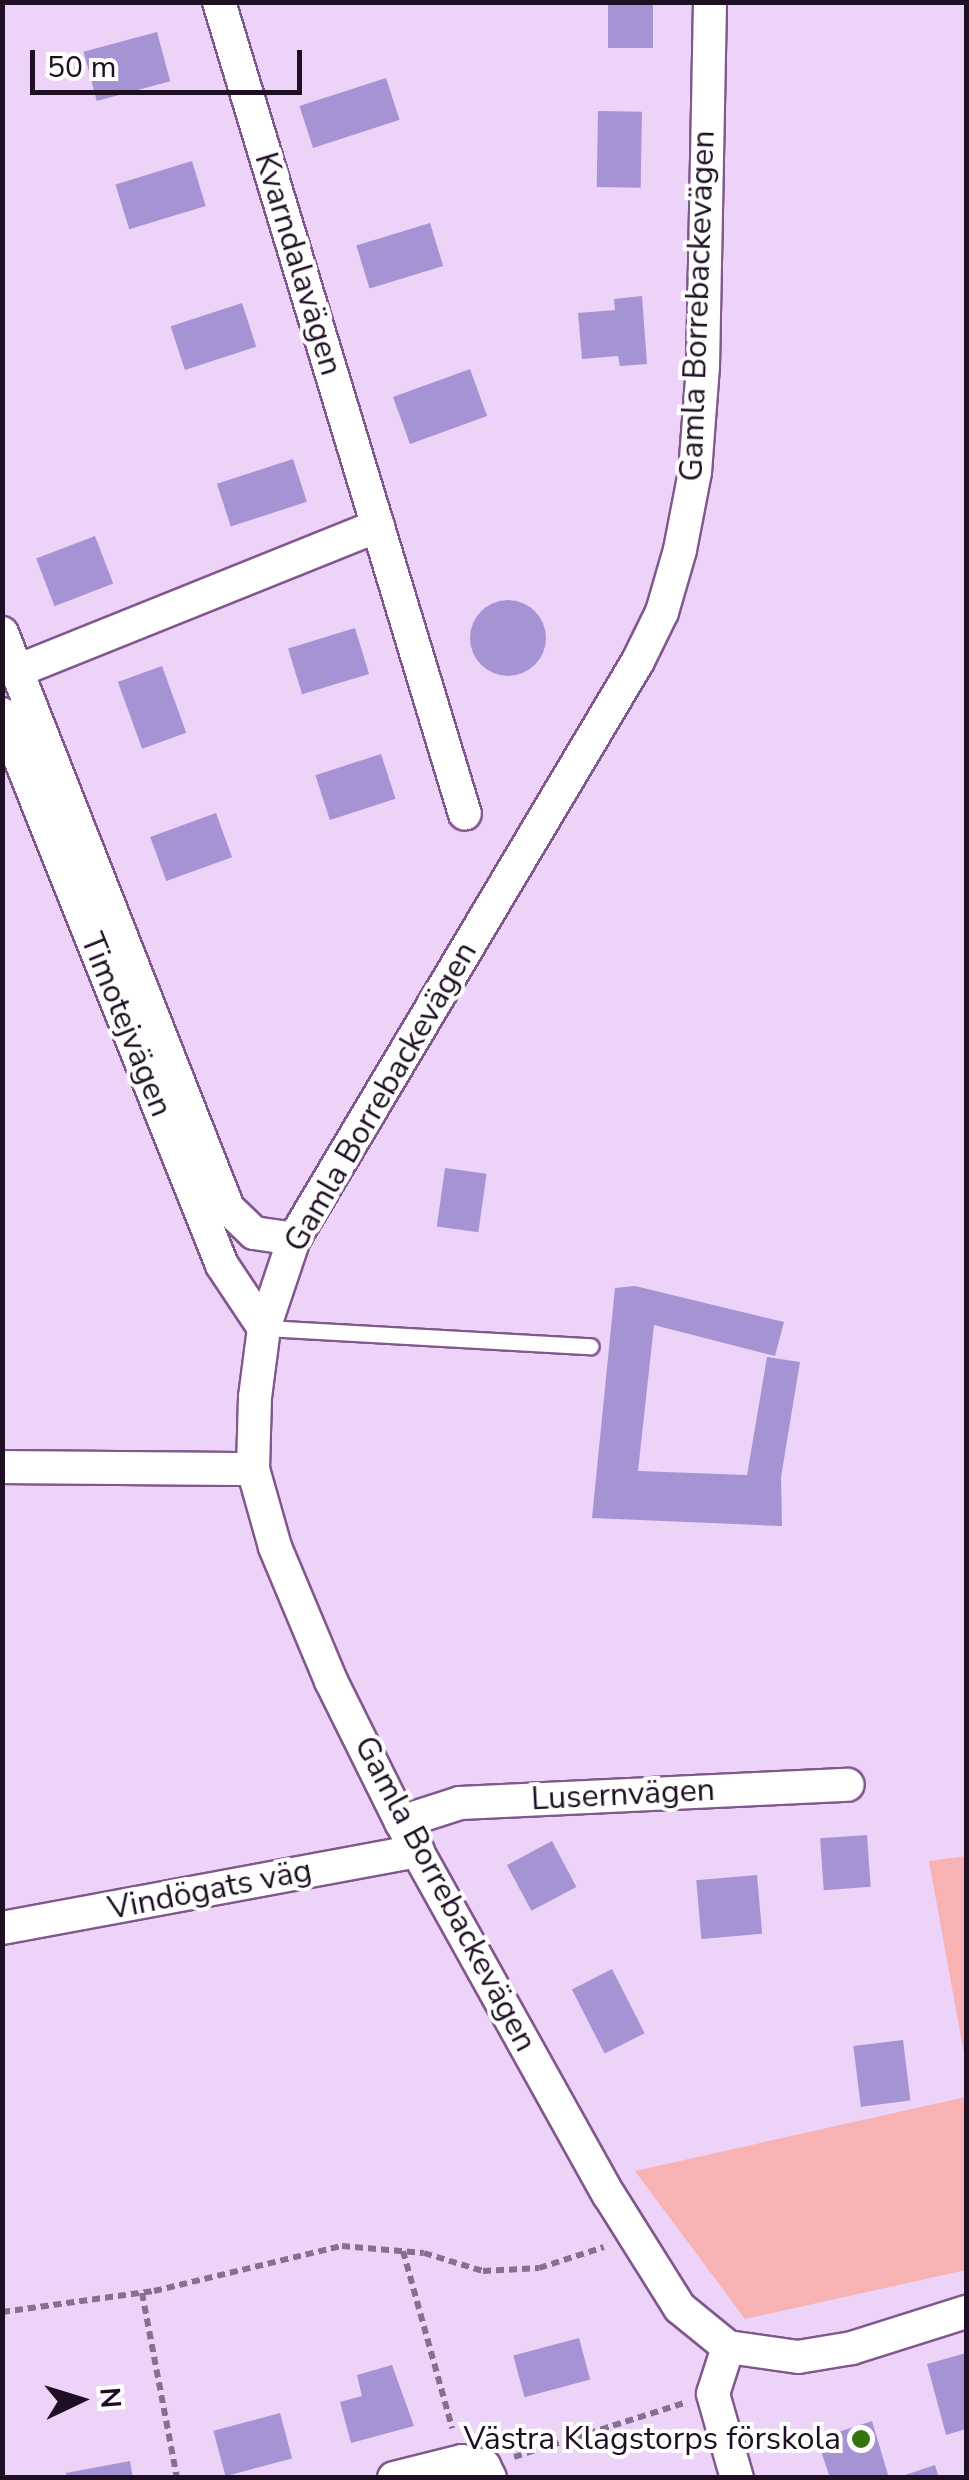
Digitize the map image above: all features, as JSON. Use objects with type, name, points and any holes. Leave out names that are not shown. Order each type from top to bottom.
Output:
[{"type":"street","name":"Kvarndalavägen","points":[[219,2],[465,814]]},
{"type":"street","name":"Gamla Borrebackevägen","points":[[710,2],[703,366],[696,454],[680,550],[662,612],[628,678],[294,1239],[264,1328],[255,1397],[254,1470],[275,1547],[331,1681],[401,1822],[632,2232],[680,2308],[728,2347]]},
{"type":"street","points":[[18,671],[378,526]]},
{"type":"street","points":[[2,633],[228,1208],[254,1233],[294,1239]]},
{"type":"street","name":"Timotejvägen","points":[[2,714],[222,1265],[264,1328]]},
{"type":"street","points":[[2,1467],[254,1470]]},
{"type":"street","name":"Lusernvägen","points":[[401,1822],[460,1803],[848,1785]]},
{"type":"street","name":"Vindögats väg","points":[[2,1928],[418,1851]]},
{"type":"street","points":[[737,2478],[713,2394],[728,2347],[798,2357],[852,2348],[966,2312]]},
{"type":"street","points":[[394,2478],[479,2468]]},
{"type":"lane","points":[[264,1328],[591,1346]]},
{"type":"path","points":[[2,2312],[142,2293],[328,2248],[403,2251],[483,2271],[539,2268],[590,2254],[632,2232]]},
{"type":"path","points":[[403,2251],[479,2468],[713,2394]]},
{"type":"path","points":[[142,2293],[178,2478]]},
{"type":"shaded area","points":[[966,1856],[966,2065],[929,1861]]},
{"type":"shaded area","points":[[966,2097],[966,2270],[745,2319],[635,2171]]},
{"type":"building","points":[[608,2],[653,2],[653,48],[608,48]]},
{"type":"building","points":[[157,32],[170,81],[97,101],[84,52]]},
{"type":"building","points":[[386,78],[400,120],[313,148],[299,106]]},
{"type":"building","points":[[598,111],[642,112],[641,188],[597,187]]},
{"type":"building","points":[[192,161],[206,206],[129,229],[115,184]]},
{"type":"building","points":[[430,223],[443,266],[370,289],[356,246]]},
{"type":"building","points":[[642,296],[647,364],[620,366],[618,356],[582,359],[578,313],[615,310],[614,299]]},
{"type":"building","points":[[242,303],[256,347],[185,370],[171,326]]},
{"type":"building","points":[[470,369],[487,416],[410,444],[393,397]]},
{"type":"building","points":[[293,459],[307,502],[231,527],[217,484]]},
{"type":"building","points":[[95,536],[113,584],[54,606],[36,559]]},
{"type":"building","points":[[508,600],[535,611],[546,638],[535,665],[508,676],[481,665],[470,638],[481,611]]},
{"type":"building","points":[[355,628],[369,674],[302,694],[288,648]]},
{"type":"building","points":[[162,666],[186,733],[142,749],[118,682]]},
{"type":"building","points":[[381,754],[396,799],[330,820],[315,775]]},
{"type":"building","points":[[216,813],[232,857],[166,881],[150,837]]},
{"type":"building","points":[[445,1168],[487,1174],[478,1232],[437,1226]]},
{"type":"building","points":[[635,1286],[784,1322],[775,1356],[654,1325],[638,1471],[747,1475],[767,1357],[800,1362],[781,1477],[782,1526],[592,1518],[615,1288]]},
{"type":"building","points":[[867,1835],[871,1887],[824,1890],[820,1838]]},
{"type":"building","points":[[552,1841],[576,1887],[531,1911],[507,1865]]},
{"type":"building","points":[[757,1875],[762,1934],[701,1939],[696,1880]]},
{"type":"building","points":[[612,1969],[645,2033],[605,2054],[572,1989]]},
{"type":"building","points":[[903,2040],[910,2101],[861,2107],[853,2046]]},
{"type":"building","points":[[579,2338],[590,2380],[524,2397],[513,2356]]},
{"type":"building","points":[[966,2353],[966,2429],[946,2435],[927,2364]]},
{"type":"building","points":[[392,2365],[414,2426],[351,2443],[340,2402],[362,2396],[357,2375]]},
{"type":"building","points":[[280,2413],[292,2458],[226,2476],[213,2431]]},
{"type":"building","points":[[872,2421],[889,2478],[830,2478],[817,2439]]},
{"type":"building","points":[[130,2461],[133,2478],[67,2478],[66,2473]]},
{"type":"building","points":[[935,2465],[939,2478],[899,2478],[899,2477]]},
{"type":"place","name":"Västra Klagstorps förskola","points":[[861,2439]]}]
